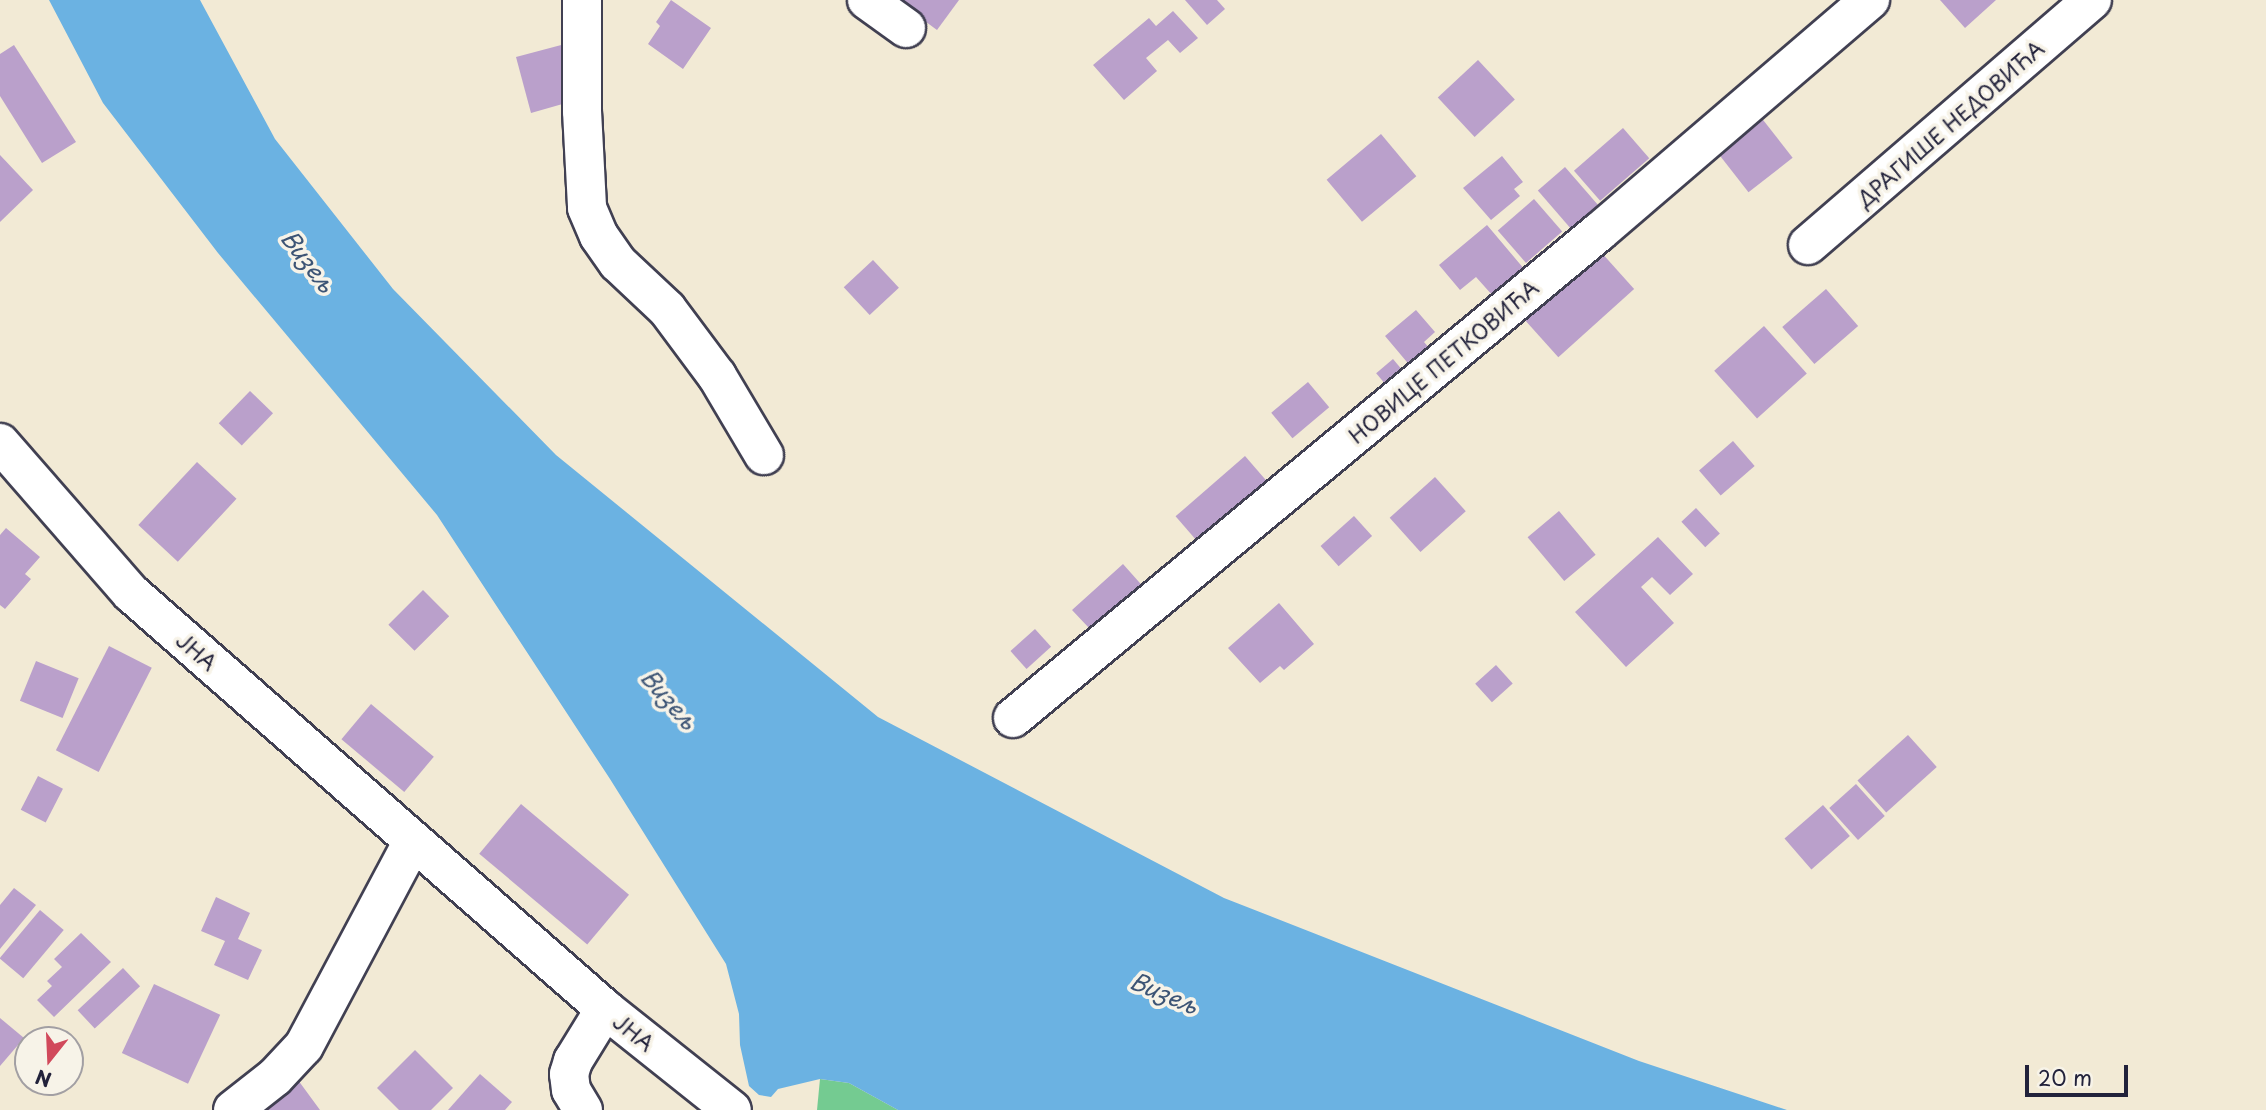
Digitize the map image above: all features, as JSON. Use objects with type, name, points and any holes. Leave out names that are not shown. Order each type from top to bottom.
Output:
[{"type":"street","points":[[582,0],[582,111],[587,208],[599,236],[618,263],[667,309],[717,376],[764,455]]},
{"type":"street","points":[[867,0],[906,28]]},
{"type":"street","name":"НОВИЦЕ ПЕТКОВИЋА","points":[[1013,718],[1599,232],[1870,0]]},
{"type":"street","name":"ДРАГИШЕ НЕДОВИЋА","points":[[1808,245],[2092,0]]},
{"type":"street","name":"ЈНА","points":[[0,443],[131,593],[605,1009],[732,1110]]},
{"type":"street","points":[[233,1110],[275,1077],[304,1046],[413,841]]},
{"type":"street","points":[[583,1110],[571,1090],[569,1074],[573,1060],[605,1009]]},
{"type":"green space","points":[[820,1079],[849,1083],[898,1110],[817,1110]]},
{"type":"water","name":"Визељ","points":[[49,0],[200,0],[275,139],[393,289],[556,455],[878,717],[1224,898],[1639,1061],[1787,1110],[898,1110],[849,1083],[820,1079],[778,1089],[771,1097],[759,1095],[749,1086],[740,1045],[739,1014],[726,964],[610,779],[437,515],[218,253],[103,103]]},
{"type":"building","points":[[671,0],[711,28],[683,69],[648,44],[660,26],[656,22]]},
{"type":"building","points":[[896,0],[959,0],[937,30]]},
{"type":"building","points":[[1185,0],[1217,0],[1225,9],[1207,25]]},
{"type":"building","points":[[1940,0],[1996,0],[1965,28]]},
{"type":"building","points":[[1173,11],[1198,38],[1180,53],[1168,40],[1146,58],[1157,71],[1124,100],[1093,65],[1149,18],[1156,26]]},
{"type":"building","points":[[565,44],[573,101],[531,113],[516,57]]},
{"type":"building","points":[[14,45],[76,142],[42,163],[0,96],[0,54]]},
{"type":"building","points":[[1478,60],[1515,99],[1475,137],[1438,98]]},
{"type":"building","points":[[1760,116],[1793,158],[1749,192],[1716,150]]},
{"type":"building","points":[[1623,128],[1649,158],[1600,201],[1574,171]]},
{"type":"building","points":[[1381,134],[1416,176],[1362,222],[1327,180]]},
{"type":"building","points":[[0,155],[33,190],[0,222]]},
{"type":"building","points":[[1502,156],[1523,182],[1514,189],[1520,196],[1491,220],[1463,188]]},
{"type":"building","points":[[1565,167],[1603,211],[1576,234],[1538,191]]},
{"type":"building","points":[[1534,199],[1562,231],[1526,263],[1498,230]]},
{"type":"building","points":[[1487,225],[1525,270],[1493,296],[1476,277],[1460,290],[1439,265]]},
{"type":"building","points":[[1600,251],[1634,289],[1558,357],[1524,319]]},
{"type":"building","points":[[873,260],[899,288],[870,315],[844,287]]},
{"type":"building","points":[[1826,289],[1858,326],[1814,364],[1782,327]]},
{"type":"building","points":[[1416,310],[1435,332],[1424,342],[1437,357],[1417,374],[1385,336]]},
{"type":"building","points":[[1764,326],[1807,374],[1757,418],[1714,371]]},
{"type":"building","points":[[1393,359],[1410,379],[1393,393],[1376,373]]},
{"type":"building","points":[[1308,382],[1329,407],[1292,438],[1271,413]]},
{"type":"building","points":[[250,391],[273,413],[242,446],[219,423]]},
{"type":"building","points":[[1733,441],[1755,466],[1721,495],[1699,471]]},
{"type":"building","points":[[1245,456],[1267,481],[1197,541],[1176,516]]},
{"type":"building","points":[[197,462],[236,499],[178,562],[138,525]]},
{"type":"building","points":[[1435,477],[1466,511],[1420,552],[1390,518]]},
{"type":"building","points":[[1696,508],[1720,534],[1705,547],[1681,522]]},
{"type":"building","points":[[1559,511],[1596,555],[1564,581],[1528,537]]},
{"type":"building","points":[[1354,516],[1372,536],[1339,566],[1321,546]]},
{"type":"building","points":[[6,528],[40,557],[25,574],[31,579],[5,609],[0,605],[0,535]]},
{"type":"building","points":[[1658,537],[1693,574],[1670,595],[1652,577],[1641,587],[1674,623],[1626,667],[1575,612]]},
{"type":"building","points":[[1123,564],[1147,591],[1114,621],[1106,613],[1089,628],[1072,610]]},
{"type":"building","points":[[423,590],[449,616],[415,651],[388,625]]},
{"type":"building","points":[[1279,603],[1314,644],[1284,670],[1280,666],[1260,683],[1228,648]]},
{"type":"building","points":[[1035,629],[1051,647],[1027,669],[1010,651]]},
{"type":"building","points":[[109,646],[152,668],[99,772],[56,750]]},
{"type":"building","points":[[36,661],[79,678],[63,718],[20,701]]},
{"type":"building","points":[[1496,665],[1513,684],[1492,702],[1475,684]]},
{"type":"building","points":[[371,704],[434,757],[404,792],[341,739]]},
{"type":"building","points":[[1908,735],[1937,767],[1886,812],[1857,781]]},
{"type":"building","points":[[38,776],[63,789],[46,823],[21,810]]},
{"type":"building","points":[[1856,784],[1885,816],[1858,840],[1829,808]]},
{"type":"building","points":[[521,804],[629,895],[587,944],[479,854]]},
{"type":"building","points":[[1823,805],[1850,836],[1811,869],[1785,838]]},
{"type":"building","points":[[14,888],[36,905],[0,949],[0,905]]},
{"type":"building","points":[[216,897],[250,913],[238,939],[262,950],[248,980],[214,965],[225,941],[201,931]]},
{"type":"building","points":[[40,910],[64,930],[23,978],[0,958]]},
{"type":"building","points":[[81,933],[111,962],[54,1017],[37,1000],[52,986],[47,981],[62,967],[54,959]]},
{"type":"building","points":[[123,968],[140,986],[95,1029],[78,1010]]},
{"type":"building","points":[[154,984],[220,1015],[188,1084],[122,1053]]},
{"type":"building","points":[[0,1018],[14,1030],[14,1050],[0,1066]]},
{"type":"building","points":[[415,1050],[453,1088],[431,1110],[399,1110],[377,1088]]},
{"type":"building","points":[[480,1074],[512,1102],[505,1110],[448,1110]]},
{"type":"building","points":[[298,1080],[320,1110],[263,1110],[281,1097],[279,1094]]}]
